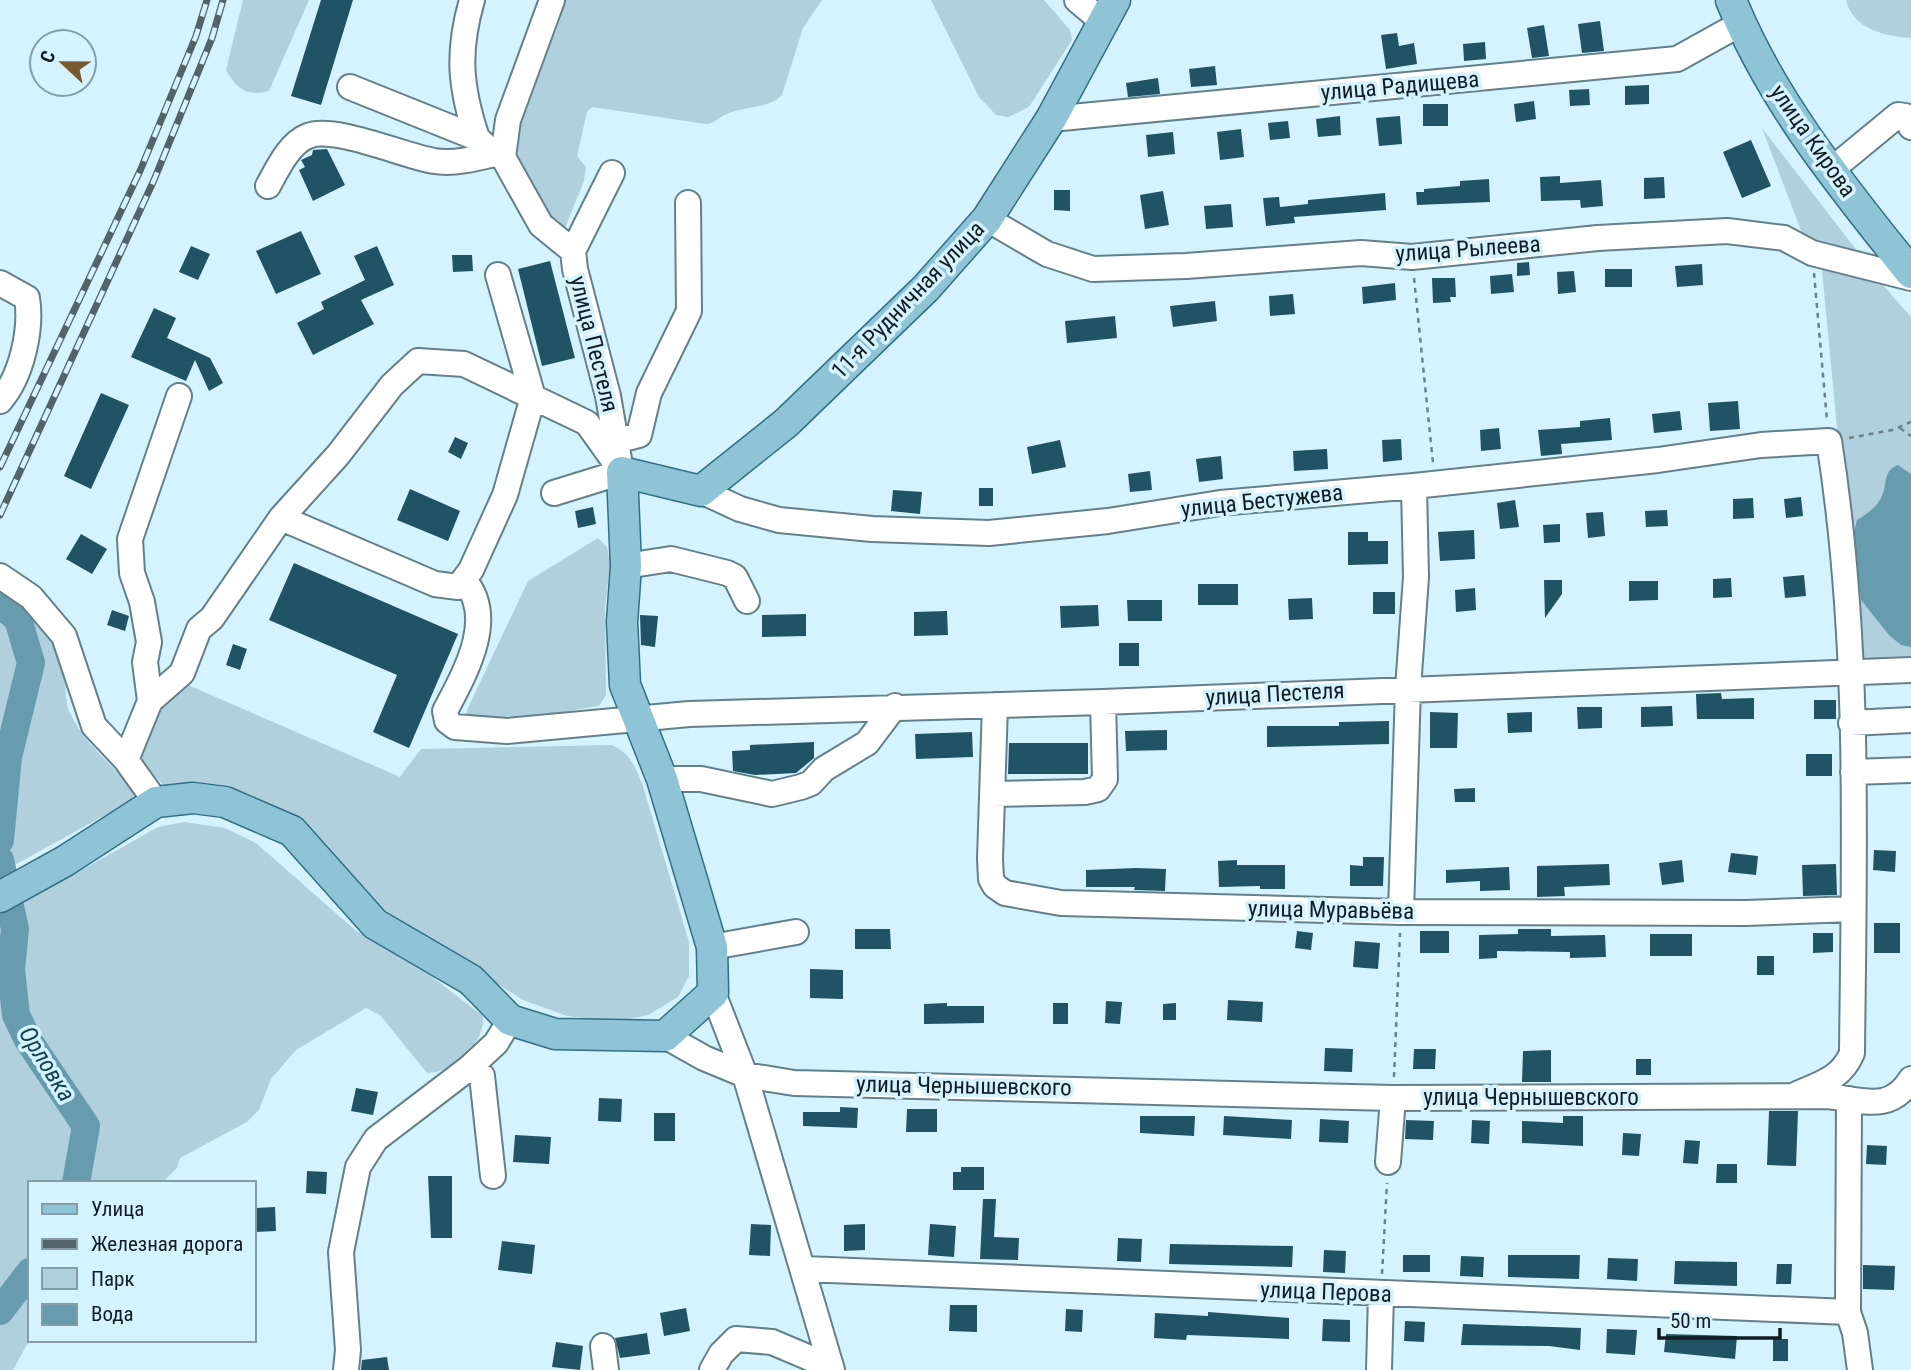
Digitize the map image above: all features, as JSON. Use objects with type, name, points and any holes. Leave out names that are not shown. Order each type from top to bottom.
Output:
[{"type":"main road","name":"11-я Рудничная улица","points":[[701,491],[786,423],[926,288],[988,219],[1051,119],[1109,11]]},
{"type":"main road","name":"улица Кирова","points":[[1736,12],[1781,98],[1830,171],[1911,276]]},
{"type":"main road","points":[[622,472],[701,491]]},
{"type":"main road","name":"улица Пестеля","points":[[622,472],[626,566],[622,622],[625,685],[662,779],[712,947],[713,993]]},
{"type":"main road","points":[[10,892],[156,802],[193,798],[225,802],[292,831],[375,924],[471,980],[510,1020]]},
{"type":"main road","points":[[665,1036],[713,993]]},
{"type":"main road","name":"улица Чернышевского","points":[[510,1020],[555,1034],[665,1036]]},
{"type":"street","name":"улица Пестеля","points":[[472,0],[463,33],[463,94],[491,150],[541,225],[573,251],[575,269],[608,396],[622,472]]},
{"type":"street","points":[[268,186],[286,155],[306,136],[328,133],[435,160],[453,162],[491,150],[508,120],[552,0]]},
{"type":"street","points":[[1077,0],[1109,11]]},
{"type":"street","name":"улица Радищева","points":[[1051,119],[1678,59],[1736,12]]},
{"type":"street","points":[[350,87],[491,150]]},
{"type":"street","points":[[1830,171],[1898,116],[1905,116],[1911,127]]},
{"type":"street","points":[[573,251],[612,173]]},
{"type":"street","points":[[616,441],[639,435],[649,393],[688,311],[688,203]]},
{"type":"street","name":"улица Рылеева","points":[[988,219],[1047,254],[1093,269],[1186,266],[1361,253],[1412,257],[1598,238],[1727,231],[1784,238],[1812,253],[1911,276]]},
{"type":"street","points":[[281,518],[435,584],[458,587],[464,580],[505,495],[533,397],[498,275]]},
{"type":"street","points":[[0,284],[27,298],[30,314],[26,342],[14,377],[0,401]]},
{"type":"street","points":[[126,760],[150,701],[182,673],[200,629],[219,608],[281,518],[338,455],[392,385],[418,361],[464,364],[587,423],[622,472],[554,493]]},
{"type":"street","points":[[150,701],[145,662],[149,642],[142,602],[132,573],[130,539],[179,396]]},
{"type":"street","points":[[1794,1096],[1846,1068],[1852,1053],[1852,673],[1837,494],[1829,441]]},
{"type":"street","name":"улица Бестужева","points":[[701,491],[740,509],[779,520],[872,529],[989,533],[1108,522],[1220,503],[1658,460],[1761,445],[1829,441]]},
{"type":"street","points":[[1401,912],[1408,688],[1424,484]]},
{"type":"street","points":[[626,566],[671,559],[727,573],[735,577],[747,601]]},
{"type":"street","points":[[0,576],[31,597],[64,636],[94,726],[126,760],[156,802]]},
{"type":"street","points":[[464,580],[476,594],[478,615],[475,649],[445,711],[447,721],[455,727],[507,731],[639,719]]},
{"type":"street","name":"улица Пестеля","points":[[639,719],[895,706],[1103,702],[1911,670]]},
{"type":"street","points":[[993,794],[1085,792],[1098,789],[1105,779],[1103,702]]},
{"type":"street","name":"улица Муравьёва","points":[[995,705],[991,879],[995,886],[1005,893],[1062,902],[1401,912],[1853,909]]},
{"type":"street","points":[[662,779],[701,779],[772,794],[801,787],[811,783],[824,769],[867,743],[895,706]]},
{"type":"street","points":[[1852,723],[1911,720]]},
{"type":"street","points":[[1853,772],[1911,770]]},
{"type":"street","points":[[712,947],[796,932]]},
{"type":"street","points":[[713,993],[745,1075],[805,1269],[832,1368]]},
{"type":"street","points":[[346,1370],[348,1350],[341,1252],[358,1167],[376,1139],[469,1068],[496,1044],[510,1020]]},
{"type":"street","name":"улица Чернышевского","points":[[665,1036],[704,1058],[745,1075],[794,1083],[1392,1098],[1794,1096],[1889,1102],[1901,1095],[1911,1079]]},
{"type":"street","points":[[469,1068],[482,1076],[493,1176]]},
{"type":"street","points":[[1388,1162],[1392,1098]]},
{"type":"street","points":[[1849,1099],[1848,1312],[1855,1333],[1860,1370]]},
{"type":"street","name":"улица Перова","points":[[805,1269],[1848,1312]]},
{"type":"street","points":[[1379,1370],[1381,1294]]},
{"type":"street","points":[[712,1370],[721,1354],[736,1339],[772,1342],[832,1368]]},
{"type":"path","points":[[1812,253],[1829,441],[1899,427],[1911,422]]},
{"type":"path","points":[[1412,257],[1424,484]]},
{"type":"path","points":[[1899,427],[1911,436]]},
{"type":"path","points":[[1392,1098],[1401,912]]},
{"type":"path","points":[[1381,1294],[1388,1162]]},
{"type":"green space","points":[[243,0],[309,0],[269,91],[261,93],[248,92],[238,87],[226,70]]},
{"type":"green space","points":[[563,0],[822,0],[803,28],[782,95],[770,103],[734,111],[706,124],[592,107],[587,112],[577,156],[586,167],[584,181],[565,228],[554,233],[522,191],[514,166],[515,143],[527,92]]},
{"type":"green space","points":[[931,0],[1044,0],[1070,30],[1072,40],[1029,107],[1008,117],[996,115],[979,97]]},
{"type":"green space","points":[[1846,0],[1911,0],[1911,38],[1871,29],[1855,18]]},
{"type":"green space","points":[[1762,128],[1869,266],[1802,233]]},
{"type":"green space","points":[[1821,260],[1881,283],[1911,317],[1911,660],[1859,658]]},
{"type":"green space","points":[[598,538],[607,547],[610,564],[605,608],[606,695],[599,706],[549,714],[466,719],[467,710],[528,581]]},
{"type":"green space","points":[[0,611],[30,619],[49,633],[59,655],[67,705],[75,722],[99,753],[136,790],[131,800],[120,807],[0,873]]},
{"type":"green space","points":[[181,682],[400,777],[421,749],[611,745],[618,748],[632,761],[643,786],[689,942],[689,976],[678,997],[648,1015],[616,1022],[567,1016],[523,1000],[381,909],[332,853],[300,823],[165,787],[141,761],[155,706]]},
{"type":"green space","points":[[184,822],[225,828],[256,843],[355,930],[431,976],[483,1016],[483,1026],[466,1055],[447,1068],[427,1073],[380,1015],[366,1008],[296,1050],[271,1079],[259,1110],[247,1122],[180,1158],[177,1168],[164,1181],[28,1181],[28,1342],[13,1370],[0,1370],[0,916],[158,827]]},
{"type":"water","points":[[1898,465],[1911,474],[1911,647],[1901,645],[1889,635],[1861,600],[1853,536],[1857,520],[1877,505],[1887,475]]},
{"type":"building","points":[[321,0],[353,0],[321,105],[291,96]]},
{"type":"building","points":[[1600,21],[1604,51],[1582,53],[1578,24]]},
{"type":"building","points":[[1544,25],[1549,56],[1532,58],[1527,28]]},
{"type":"building","points":[[1397,33],[1399,46],[1414,43],[1417,64],[1386,69],[1381,35]]},
{"type":"building","points":[[1485,42],[1486,59],[1464,61],[1463,44]]},
{"type":"building","points":[[1215,66],[1217,85],[1191,87],[1189,69]]},
{"type":"building","points":[[1158,78],[1160,94],[1128,97],[1126,83]]},
{"type":"building","points":[[1649,85],[1649,104],[1625,105],[1625,86]]},
{"type":"building","points":[[1589,89],[1590,105],[1570,106],[1569,90]]},
{"type":"building","points":[[1534,101],[1536,119],[1516,122],[1514,104]]},
{"type":"building","points":[[1423,104],[1448,104],[1448,126],[1423,126]]},
{"type":"building","points":[[1340,116],[1341,135],[1318,137],[1316,119]]},
{"type":"building","points":[[1400,116],[1402,144],[1379,146],[1376,118]]},
{"type":"building","points":[[1288,121],[1290,138],[1270,140],[1268,123]]},
{"type":"building","points":[[1241,129],[1244,157],[1220,160],[1217,132]]},
{"type":"building","points":[[1173,132],[1175,154],[1148,157],[1146,135]]},
{"type":"building","points":[[1751,140],[1771,186],[1742,198],[1723,152]]},
{"type":"building","points":[[327,149],[345,185],[313,201],[299,170],[305,167],[301,160],[312,155],[313,150]]},
{"type":"building","points":[[1560,176],[1560,183],[1601,180],[1603,206],[1581,208],[1580,200],[1541,201],[1540,177]]},
{"type":"building","points":[[1664,177],[1665,198],[1644,199],[1644,178]]},
{"type":"building","points":[[1489,179],[1490,202],[1417,205],[1416,192],[1424,192],[1424,189],[1460,186],[1460,181]]},
{"type":"building","points":[[1054,190],[1070,190],[1070,211],[1054,210]]},
{"type":"building","points":[[1163,191],[1169,225],[1145,229],[1140,195]]},
{"type":"building","points":[[1385,193],[1386,210],[1294,217],[1295,223],[1266,226],[1263,198],[1279,197],[1280,207],[1308,204],[1308,200]]},
{"type":"building","points":[[1231,204],[1233,227],[1206,229],[1204,206]]},
{"type":"building","points":[[301,231],[321,274],[276,294],[256,251]]},
{"type":"building","points":[[191,246],[210,254],[198,280],[179,272]]},
{"type":"building","points":[[377,246],[394,285],[361,300],[374,324],[313,355],[297,323],[324,309],[321,302],[365,280],[354,256]]},
{"type":"building","points":[[452,255],[472,255],[473,271],[453,272]]},
{"type":"building","points":[[550,261],[575,358],[542,366],[518,269]]},
{"type":"building","points":[[1529,262],[1530,275],[1517,276],[1517,263]]},
{"type":"building","points":[[1702,264],[1703,285],[1677,287],[1675,266]]},
{"type":"building","points":[[1605,269],[1632,269],[1632,287],[1605,287]]},
{"type":"building","points":[[1574,271],[1576,292],[1558,294],[1557,272]]},
{"type":"building","points":[[1512,274],[1514,292],[1491,294],[1490,276]]},
{"type":"building","points":[[1432,278],[1455,278],[1456,297],[1450,297],[1451,302],[1433,303]]},
{"type":"building","points":[[1395,283],[1396,300],[1363,304],[1362,287]]},
{"type":"building","points":[[1293,294],[1295,314],[1270,316],[1269,296]]},
{"type":"building","points":[[1215,301],[1217,321],[1173,327],[1170,306]]},
{"type":"building","points":[[154,308],[176,318],[167,338],[210,358],[223,383],[209,391],[195,360],[186,381],[131,357]]},
{"type":"building","points":[[1115,316],[1117,338],[1067,343],[1065,321]]},
{"type":"building","points":[[101,393],[129,405],[91,489],[64,476]]},
{"type":"building","points":[[1738,401],[1740,429],[1710,431],[1708,403]]},
{"type":"building","points":[[1680,411],[1682,430],[1654,433],[1652,414]]},
{"type":"building","points":[[1610,418],[1612,440],[1561,444],[1562,454],[1541,456],[1538,430],[1580,427],[1580,421]]},
{"type":"building","points":[[1499,428],[1501,449],[1481,451],[1480,430]]},
{"type":"building","points":[[455,437],[468,443],[461,459],[448,452]]},
{"type":"building","points":[[1401,439],[1402,460],[1383,462],[1382,440]]},
{"type":"building","points":[[1060,440],[1066,467],[1032,474],[1027,447]]},
{"type":"building","points":[[1327,449],[1328,469],[1294,471],[1293,451]]},
{"type":"building","points":[[1221,456],[1223,479],[1199,482],[1196,459]]},
{"type":"building","points":[[1150,471],[1152,490],[1130,492],[1128,474]]},
{"type":"building","points":[[979,488],[993,488],[993,506],[979,506]]},
{"type":"building","points":[[410,489],[460,511],[448,541],[397,520]]},
{"type":"building","points":[[893,490],[922,492],[920,514],[891,511]]},
{"type":"building","points":[[1801,497],[1803,516],[1786,518],[1784,499]]},
{"type":"building","points":[[1753,498],[1754,518],[1733,519],[1733,499]]},
{"type":"building","points":[[1515,500],[1519,527],[1500,529],[1497,503]]},
{"type":"building","points":[[593,507],[596,524],[578,528],[575,511]]},
{"type":"building","points":[[1667,510],[1668,526],[1646,527],[1645,511]]},
{"type":"building","points":[[1603,512],[1605,536],[1588,538],[1586,513]]},
{"type":"building","points":[[1560,524],[1560,542],[1544,543],[1543,525]]},
{"type":"building","points":[[1474,530],[1475,559],[1440,561],[1438,532]]},
{"type":"building","points":[[1348,532],[1368,532],[1368,541],[1388,541],[1388,564],[1348,565]]},
{"type":"building","points":[[81,534],[107,549],[92,574],[66,559]]},
{"type":"building","points":[[294,563],[458,634],[409,748],[373,732],[397,675],[269,620]]},
{"type":"building","points":[[1804,575],[1806,596],[1785,598],[1783,577]]},
{"type":"building","points":[[1731,578],[1732,597],[1713,598],[1713,579]]},
{"type":"building","points":[[1544,580],[1562,580],[1562,594],[1545,618]]},
{"type":"building","points":[[1629,581],[1658,581],[1658,600],[1629,601]]},
{"type":"building","points":[[1198,584],[1238,584],[1238,605],[1198,605]]},
{"type":"building","points":[[1475,588],[1476,610],[1456,612],[1455,590]]},
{"type":"building","points":[[1373,592],[1395,592],[1395,614],[1373,614]]},
{"type":"building","points":[[1312,598],[1313,619],[1289,620],[1288,599]]},
{"type":"building","points":[[1127,600],[1162,600],[1162,621],[1128,621]]},
{"type":"building","points":[[1098,605],[1099,626],[1061,628],[1060,606]]},
{"type":"building","points":[[112,610],[129,616],[125,631],[107,625]]},
{"type":"building","points":[[947,611],[948,635],[914,636],[914,612]]},
{"type":"building","points":[[806,614],[806,636],[762,637],[762,615]]},
{"type":"building","points":[[640,615],[658,616],[655,647],[641,645]]},
{"type":"building","points":[[1119,643],[1139,643],[1139,666],[1119,666]]},
{"type":"building","points":[[233,644],[247,649],[240,670],[226,665]]},
{"type":"building","points":[[1721,693],[1722,699],[1754,698],[1754,719],[1697,719],[1696,694]]},
{"type":"building","points":[[1814,700],[1836,700],[1836,719],[1814,719]]},
{"type":"building","points":[[1672,706],[1673,726],[1641,727],[1641,707]]},
{"type":"building","points":[[1577,707],[1602,707],[1602,728],[1578,729]]},
{"type":"building","points":[[1430,712],[1458,713],[1457,748],[1430,748]]},
{"type":"building","points":[[1532,712],[1532,732],[1508,733],[1507,713]]},
{"type":"building","points":[[1389,721],[1389,744],[1267,747],[1267,726],[1339,726],[1339,722]]},
{"type":"building","points":[[1167,730],[1167,750],[1126,751],[1125,731]]},
{"type":"building","points":[[972,732],[973,757],[916,759],[915,734]]},
{"type":"building","points":[[814,742],[814,758],[796,773],[755,775],[733,771],[732,751],[750,750],[750,745]]},
{"type":"building","points":[[1009,743],[1088,743],[1088,774],[1008,774]]},
{"type":"building","points":[[1806,754],[1832,754],[1832,776],[1806,776]]},
{"type":"building","points":[[1475,788],[1475,802],[1455,802],[1454,789]]},
{"type":"building","points":[[1874,850],[1896,851],[1895,872],[1873,870]]},
{"type":"building","points":[[1731,853],[1758,856],[1756,875],[1728,872]]},
{"type":"building","points":[[1363,857],[1384,857],[1383,886],[1350,886],[1350,865],[1363,866]]},
{"type":"building","points":[[1237,860],[1237,865],[1285,865],[1285,889],[1260,889],[1260,886],[1219,887],[1218,861]]},
{"type":"building","points":[[1682,860],[1684,882],[1662,885],[1659,863]]},
{"type":"building","points":[[1609,864],[1610,885],[1564,887],[1565,896],[1537,897],[1537,866]]},
{"type":"building","points":[[1836,864],[1837,895],[1803,896],[1802,865]]},
{"type":"building","points":[[1509,867],[1510,890],[1480,891],[1480,881],[1446,883],[1446,870]]},
{"type":"building","points":[[1166,869],[1165,891],[1134,890],[1135,887],[1086,887],[1086,870]]},
{"type":"building","points":[[1874,923],[1900,923],[1900,953],[1874,953]]},
{"type":"building","points":[[855,929],[890,929],[891,949],[855,949]]},
{"type":"building","points":[[1518,929],[1551,929],[1551,936],[1605,935],[1606,957],[1570,958],[1570,952],[1497,951],[1497,958],[1479,959],[1479,935],[1518,934]]},
{"type":"building","points":[[1297,931],[1313,933],[1311,950],[1295,948]]},
{"type":"building","points":[[1420,931],[1449,931],[1449,953],[1420,953]]},
{"type":"building","points":[[1813,933],[1833,933],[1833,952],[1813,953]]},
{"type":"building","points":[[1650,934],[1692,934],[1692,956],[1650,956]]},
{"type":"building","points":[[1355,941],[1380,943],[1378,969],[1353,967]]},
{"type":"building","points":[[1757,956],[1774,956],[1774,975],[1757,975]]},
{"type":"building","points":[[810,969],[843,970],[843,999],[810,998]]},
{"type":"building","points":[[1228,1000],[1263,1002],[1262,1022],[1227,1020]]},
{"type":"building","points":[[1106,1001],[1122,1002],[1120,1024],[1105,1023]]},
{"type":"building","points":[[947,1003],[947,1006],[984,1006],[984,1023],[924,1024],[924,1004]]},
{"type":"building","points":[[1053,1003],[1068,1003],[1068,1024],[1053,1024]]},
{"type":"building","points":[[1176,1003],[1176,1020],[1163,1020],[1163,1004]]},
{"type":"building","points":[[1325,1048],[1353,1049],[1352,1072],[1324,1071]]},
{"type":"building","points":[[1414,1049],[1436,1049],[1435,1069],[1413,1069]]},
{"type":"building","points":[[1551,1050],[1551,1082],[1522,1082],[1523,1051]]},
{"type":"building","points":[[1636,1059],[1651,1059],[1651,1075],[1636,1075]]},
{"type":"building","points":[[356,1088],[378,1092],[373,1115],[351,1111]]},
{"type":"building","points":[[599,1098],[622,1099],[621,1122],[598,1121]]},
{"type":"building","points":[[840,1107],[858,1108],[857,1128],[803,1126],[803,1112],[840,1112]]},
{"type":"building","points":[[907,1109],[937,1109],[937,1132],[906,1132]]},
{"type":"building","points":[[1769,1111],[1798,1111],[1796,1166],[1767,1165]]},
{"type":"building","points":[[654,1113],[675,1113],[675,1141],[654,1141]]},
{"type":"building","points":[[1140,1116],[1195,1116],[1194,1136],[1140,1133]]},
{"type":"building","points":[[1224,1116],[1292,1120],[1291,1139],[1223,1135]]},
{"type":"building","points":[[1563,1116],[1583,1116],[1583,1146],[1522,1143],[1522,1121],[1563,1123]]},
{"type":"building","points":[[1320,1119],[1349,1121],[1348,1143],[1319,1142]]},
{"type":"building","points":[[1406,1120],[1434,1121],[1433,1140],[1405,1139]]},
{"type":"building","points":[[1472,1120],[1490,1121],[1489,1144],[1471,1143]]},
{"type":"building","points":[[1623,1133],[1641,1134],[1639,1156],[1622,1155]]},
{"type":"building","points":[[515,1135],[551,1137],[549,1164],[513,1162]]},
{"type":"building","points":[[1685,1140],[1700,1141],[1698,1164],[1683,1163]]},
{"type":"building","points":[[1867,1145],[1887,1146],[1886,1165],[1866,1164]]},
{"type":"building","points":[[1717,1164],[1737,1164],[1737,1183],[1716,1183]]},
{"type":"building","points":[[961,1167],[984,1167],[984,1190],[953,1190],[953,1172],[961,1172]]},
{"type":"building","points":[[307,1171],[327,1172],[326,1194],[306,1193]]},
{"type":"building","points":[[428,1176],[452,1176],[452,1238],[431,1238]]},
{"type":"building","points":[[983,1199],[996,1199],[994,1237],[1019,1238],[1018,1260],[980,1259]]},
{"type":"building","points":[[275,1207],[276,1231],[256,1232],[256,1208]]},
{"type":"building","points":[[751,1224],[771,1225],[770,1256],[749,1255]]},
{"type":"building","points":[[865,1224],[865,1250],[844,1251],[844,1225]]},
{"type":"building","points":[[930,1224],[956,1226],[954,1257],[928,1255]]},
{"type":"building","points":[[1118,1238],[1142,1239],[1141,1262],[1117,1261]]},
{"type":"building","points":[[502,1241],[535,1245],[532,1274],[498,1270]]},
{"type":"building","points":[[1170,1244],[1293,1246],[1292,1267],[1169,1264]]},
{"type":"building","points":[[1324,1250],[1346,1251],[1345,1273],[1323,1272]]},
{"type":"building","points":[[1403,1255],[1430,1255],[1430,1272],[1403,1272]]},
{"type":"building","points":[[1508,1255],[1580,1255],[1579,1279],[1508,1277]]},
{"type":"building","points":[[1461,1256],[1484,1257],[1483,1277],[1460,1276]]},
{"type":"building","points":[[1608,1258],[1638,1259],[1637,1281],[1607,1279]]},
{"type":"building","points":[[1675,1261],[1737,1262],[1737,1286],[1674,1284]]},
{"type":"building","points":[[1777,1264],[1792,1264],[1791,1284],[1776,1284]]},
{"type":"building","points":[[1863,1265],[1895,1266],[1894,1290],[1863,1289]]},
{"type":"building","points":[[950,1305],[977,1305],[977,1332],[949,1331]]},
{"type":"building","points":[[686,1308],[690,1331],[664,1336],[660,1313]]},
{"type":"building","points":[[1066,1309],[1083,1310],[1082,1332],[1065,1331]]},
{"type":"building","points":[[1208,1312],[1289,1318],[1289,1339],[1187,1335],[1186,1340],[1154,1338],[1155,1313],[1208,1316]]},
{"type":"building","points":[[1323,1319],[1350,1320],[1350,1342],[1322,1341]]},
{"type":"building","points":[[1405,1321],[1425,1322],[1424,1342],[1404,1341]]},
{"type":"building","points":[[1463,1324],[1581,1328],[1580,1350],[1549,1346],[1461,1345]]},
{"type":"building","points":[[1607,1329],[1637,1330],[1635,1355],[1606,1353]]},
{"type":"building","points":[[647,1333],[650,1354],[620,1358],[615,1338]]},
{"type":"building","points":[[1666,1334],[1737,1336],[1735,1359],[1664,1352]]},
{"type":"building","points":[[1773,1339],[1788,1339],[1788,1361],[1773,1361]]},
{"type":"building","points":[[556,1342],[583,1346],[580,1370],[552,1367]]},
{"type":"building","points":[[387,1357],[389,1370],[361,1370],[362,1360]]},
{"type":"waterway","name":"Орловка","points":[[0,604],[18,619],[31,663],[8,757],[0,840]]},
{"type":"waterway","name":"Орловка","points":[[0,860],[15,929],[11,970],[16,1015],[28,1040],[86,1126],[76,1181]]},
{"type":"waterway","name":"Орловка","points":[[0,1311],[28,1275]]},
{"type":"railway","points":[[0,467],[140,171],[196,36],[207,0]]},
{"type":"railway","points":[[0,515],[154,180],[212,38],[223,0]]}]
